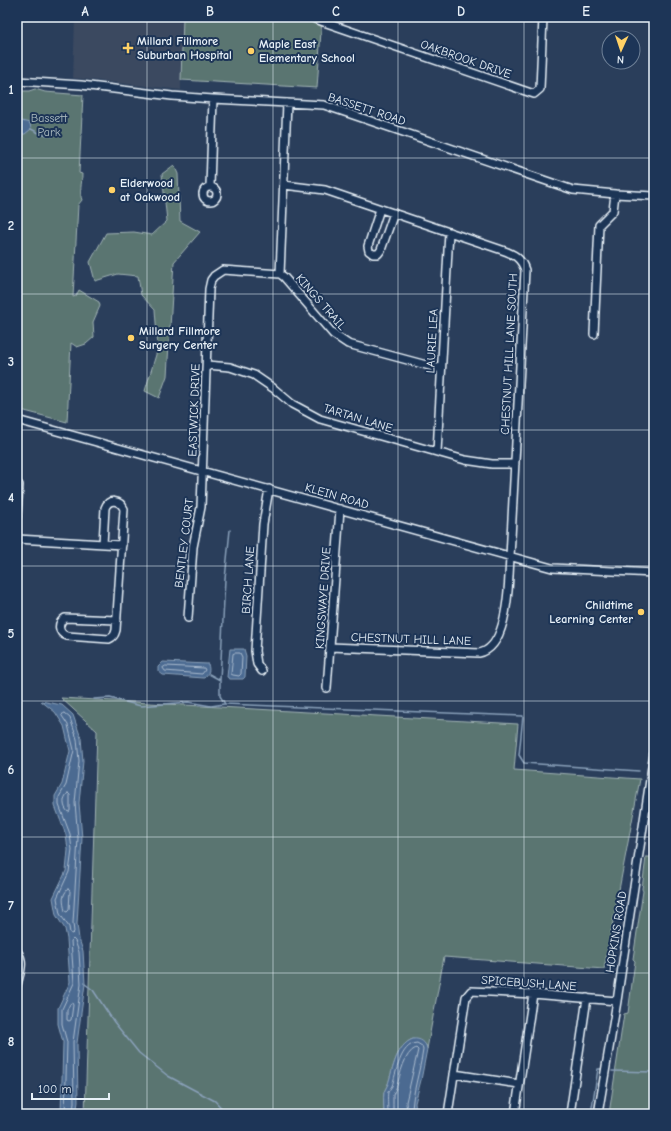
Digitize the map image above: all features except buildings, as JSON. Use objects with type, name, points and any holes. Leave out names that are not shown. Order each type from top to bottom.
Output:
[{"type":"street","name":"OAKBROOK DRIVE","points":[[315,19],[534,94],[540,89],[543,17]]},
{"type":"street","name":"BASSETT ROAD","points":[[17,81],[81,85],[172,96],[324,105],[573,190],[654,196]]},
{"type":"street","points":[[210,186],[213,99]]},
{"type":"street","name":"KINGS TRAIL","points":[[287,103],[280,274],[333,334],[341,341],[441,369]]},
{"type":"street","name":"CHESTNUT HILL LANE SOUTH","points":[[284,185],[325,190],[514,254],[520,260],[524,270],[510,556]]},
{"type":"street","points":[[594,334],[599,225],[613,211],[615,194]]},
{"type":"street","points":[[380,209],[368,246],[369,251],[373,254],[378,254],[381,250],[394,213]]},
{"type":"street","name":"LAURIE LEA","points":[[437,452],[449,232]]},
{"type":"street","name":"EASTWICK DRIVE","points":[[202,470],[209,289],[214,276],[223,270],[280,274]]},
{"type":"street","name":"TARTAN LANE","points":[[207,365],[240,369],[273,388],[292,404],[320,419],[477,462],[514,464]]},
{"type":"street","name":"KLEIN ROAD","points":[[17,420],[552,568],[654,573]]},
{"type":"street","name":"BENTLEY COURT","points":[[188,618],[193,547],[199,521],[202,470]]},
{"type":"street","points":[[17,516],[18,485]]},
{"type":"street","name":"BIRCH LANE","points":[[262,671],[257,664],[255,651],[263,524],[269,489]]},
{"type":"street","points":[[103,544],[105,508],[107,504],[114,501],[122,504],[124,509],[117,620],[115,634],[109,639],[67,636],[62,634],[60,630],[62,620],[65,618],[117,620]]},
{"type":"street","name":"KINGSWAYE DRIVE","points":[[327,688],[340,509]]},
{"type":"street","points":[[17,539],[122,545]]},
{"type":"street","name":"CHESTNUT HILL LANE","points":[[330,647],[479,653],[487,650],[494,644],[498,637],[504,617],[510,556]]},
{"type":"street","name":"HOPKINS ROAD","points":[[598,1114],[617,1001],[654,753]]},
{"type":"street","points":[[17,950],[22,962],[22,969],[17,985]]},
{"type":"street","name":"SPICEBUSH LANE","points":[[448,1114],[466,997],[471,991],[533,994],[617,1001]]},
{"type":"street","points":[[515,1114],[533,994]]},
{"type":"street","points":[[570,1114],[587,998]]},
{"type":"street","points":[[454,1074],[519,1084]]},
{"type":"shaded area","points":[[75,17],[323,17],[317,88],[181,80],[181,90],[73,78]]},
{"type":"green space","name":"Maple East Elementary School","points":[[183,17],[322,17],[317,88],[181,80]]},
{"type":"green space","name":"Bassett Park","points":[[35,89],[45,92],[83,95],[79,173],[82,174],[82,200],[78,205],[73,297],[76,296],[79,290],[99,302],[100,306],[93,322],[94,337],[86,344],[77,347],[71,343],[67,422],[17,409],[17,91],[29,91]]},
{"type":"green space","points":[[174,165],[178,174],[180,221],[200,232],[174,262],[167,376],[159,398],[145,391],[158,348],[155,310],[141,295],[138,276],[118,274],[95,281],[90,262],[106,233],[134,232],[152,235],[167,221],[162,174]]},
{"type":"green space","points":[[61,698],[518,724],[514,770],[640,779],[604,969],[444,957],[427,1049],[426,1045],[413,1039],[407,1042],[399,1052],[384,1092],[384,1114],[85,1114],[97,731]]},
{"type":"green space","points":[[646,857],[654,857],[654,1114],[609,1114],[624,1014],[628,1013],[635,961],[633,959],[643,891]]},
{"type":"water","points":[[17,120],[30,123],[31,129],[25,134],[17,134]]},
{"type":"water","points":[[230,649],[244,649],[246,656],[245,677],[243,679],[230,679],[227,677]]},
{"type":"water","points":[[163,662],[208,664],[209,670],[204,678],[163,675],[158,671],[158,667]]},
{"type":"water","points":[[41,701],[62,705],[73,715],[81,738],[83,761],[79,803],[82,838],[77,924],[79,939],[83,951],[85,984],[77,1043],[78,1102],[76,1114],[61,1114],[63,1042],[58,1024],[58,1008],[70,982],[65,929],[56,915],[53,898],[66,871],[68,850],[66,835],[55,806],[55,796],[62,784],[70,751],[64,726],[55,712]]},
{"type":"water","points":[[413,1039],[422,1041],[427,1049],[415,1103],[416,1114],[384,1114],[384,1092],[396,1058],[403,1046]]},
{"type":"waterway","points":[[31,129],[39,133],[53,136]]},
{"type":"waterway","points":[[230,530],[225,579],[220,680],[220,696],[225,704],[523,716],[519,755],[524,763],[639,771]]},
{"type":"waterway","points":[[209,674],[220,680]]},
{"type":"waterway","points":[[94,699],[110,698],[141,706],[188,702],[211,706],[224,704]]},
{"type":"waterway","points":[[85,984],[93,990],[114,1022],[139,1053],[168,1076],[215,1101],[227,1114]]},
{"type":"waterway","points":[[591,1114],[598,1069],[601,1069]]},
{"type":"waterway","points":[[612,1071],[654,1072]]},
{"type":"place","name":"Millard Fillmore Suburban Hospital","points":[[128,48]]},
{"type":"place","name":"Maple East Elementary School","points":[[251,51]]},
{"type":"place","name":"Elderwood at Oakwood","points":[[112,190]]},
{"type":"place","name":"Millard Fillmore Surgery Center","points":[[131,338]]},
{"type":"place","name":"Childtime Learning Center","points":[[641,612]]}]
